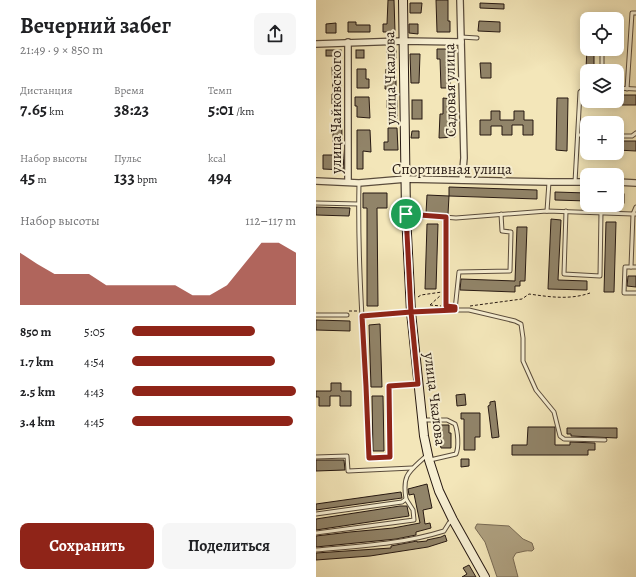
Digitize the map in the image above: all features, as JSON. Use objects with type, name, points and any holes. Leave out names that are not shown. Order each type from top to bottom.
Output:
[{"type":"street","name":"улица Чкалова","points":[[402,0],[406,214],[410,307],[422,420],[435,480],[453,520],[466,540],[485,577]]},
{"type":"street","name":"Садовая улица","points":[[460,0],[464,158],[462,180]]},
{"type":"street","points":[[316,44],[461,40]]},
{"type":"street","name":"улица Чайковского","points":[[348,42],[348,182]]},
{"type":"street","name":"Спортивная улица","points":[[316,181],[359,183],[406,179],[580,182]]},
{"type":"street","points":[[624,182],[636,183]]},
{"type":"lane","points":[[636,13],[632,13],[627,88],[636,89]]},
{"type":"lane","points":[[461,40],[477,38]]},
{"type":"lane","points":[[575,182],[580,92]]},
{"type":"lane","points":[[624,136],[632,136],[636,133]]},
{"type":"lane","points":[[547,211],[549,182]]},
{"type":"lane","points":[[359,183],[358,204],[362,316],[369,458],[390,457],[389,386],[418,384]]},
{"type":"lane","points":[[316,203],[358,204]]},
{"type":"lane","points":[[631,267],[636,207]]},
{"type":"lane","points":[[406,214],[456,218],[547,211],[580,211]]},
{"type":"lane","points":[[566,211],[564,274],[600,276],[601,212],[635,214]]},
{"type":"lane","points":[[455,310],[459,272],[510,271],[511,232],[502,232],[501,214]]},
{"type":"lane","points":[[446,217],[446,308]]},
{"type":"lane","points":[[636,267],[625,267],[624,293],[636,293]]},
{"type":"lane","points":[[362,316],[410,307],[423,311],[446,308],[455,310],[469,310],[515,321],[521,324],[523,338],[523,361],[536,390],[554,412],[560,436],[564,439],[606,440]]},
{"type":"lane","points":[[316,315],[347,315]]},
{"type":"lane","points":[[316,533],[414,520],[414,510],[406,499],[404,485],[408,473],[429,457],[456,454],[458,448],[457,428],[455,424],[447,420],[422,420]]},
{"type":"lane","points":[[316,456],[347,456],[348,471],[414,468]]},
{"type":"lane","points":[[316,514],[402,502],[406,499]]},
{"type":"lane","points":[[316,550],[371,546],[423,538],[444,531],[453,520]]},
{"type":"path","points":[[410,307],[421,295],[446,291]]},
{"type":"path","points":[[423,311],[446,291]]},
{"type":"path","points":[[467,306],[522,299],[529,294],[551,298],[580,297],[590,293]]},
{"type":"path","points":[[430,305],[446,308]]},
{"type":"shaded area","points":[[477,524],[509,526],[523,539],[532,543],[534,549],[532,551],[516,553],[513,558],[518,577],[497,577],[485,542],[475,528]]},
{"type":"building","points":[[388,0],[394,0],[395,32],[383,32],[383,24],[387,24]]},
{"type":"building","points":[[436,0],[448,0],[448,21],[450,21],[450,32],[437,32]]},
{"type":"building","points":[[410,3],[422,3],[421,13],[410,13]]},
{"type":"building","points":[[480,3],[504,4],[504,9],[480,8]]},
{"type":"building","points":[[479,21],[500,22],[500,32],[478,31]]},
{"type":"building","points":[[348,22],[356,22],[356,25],[370,25],[370,32],[348,32]]},
{"type":"building","points":[[336,23],[336,33],[326,33],[326,24]]},
{"type":"building","points":[[409,24],[418,24],[418,34],[409,33]]},
{"type":"building","points":[[437,49],[450,49],[450,88],[441,88],[440,59],[437,59]]},
{"type":"building","points":[[326,50],[341,50],[341,56],[326,56]]},
{"type":"building","points":[[356,50],[364,50],[364,58],[356,58]]},
{"type":"building","points":[[387,50],[396,50],[396,58],[387,58]]},
{"type":"building","points":[[410,54],[420,54],[419,83],[411,83]]},
{"type":"building","points":[[587,56],[594,56],[594,64],[586,64]]},
{"type":"building","points":[[480,63],[491,63],[491,78],[481,78]]},
{"type":"building","points":[[332,67],[341,67],[344,170],[323,169],[323,155],[333,155],[333,124],[335,124],[334,104],[332,104]]},
{"type":"building","points":[[357,69],[366,69],[366,79],[369,79],[369,88],[357,88]]},
{"type":"building","points":[[386,69],[396,69],[396,89],[385,89]]},
{"type":"building","points":[[624,95],[636,95],[636,105],[624,105]]},
{"type":"building","points":[[355,97],[369,97],[370,118],[357,117]]},
{"type":"building","points":[[443,98],[452,99],[452,126],[455,126],[455,137],[439,138],[440,114],[443,114]]},
{"type":"building","points":[[557,98],[568,98],[567,151],[556,150]]},
{"type":"building","points":[[387,100],[397,100],[397,119],[390,119],[390,108],[387,108]]},
{"type":"building","points":[[412,100],[422,100],[422,119],[412,119]]},
{"type":"building","points":[[491,111],[500,111],[500,120],[514,120],[514,111],[524,111],[524,120],[533,120],[533,135],[523,135],[523,125],[512,125],[512,135],[502,135],[502,126],[491,126],[491,135],[480,135],[480,120],[491,120]]},
{"type":"building","points":[[388,128],[397,128],[398,150],[384,150],[384,142],[388,142]]},
{"type":"building","points":[[357,130],[370,130],[371,152],[363,151],[363,169],[357,169]]},
{"type":"building","points":[[412,131],[419,131],[419,138],[411,138]]},
{"type":"building","points":[[624,141],[636,141],[636,151],[624,150]]},
{"type":"building","points":[[449,187],[537,190],[537,199],[449,196]]},
{"type":"building","points":[[555,192],[580,193],[580,201],[555,200]]},
{"type":"building","points":[[363,193],[387,193],[387,208],[377,208],[378,306],[367,306],[367,208],[363,208]]},
{"type":"building","points":[[427,195],[449,196],[448,214],[426,213]]},
{"type":"building","points":[[316,207],[350,208],[349,216],[316,215]]},
{"type":"building","points":[[551,219],[561,220],[558,280],[587,281],[587,290],[548,289]]},
{"type":"building","points":[[606,222],[616,222],[614,292],[604,292]]},
{"type":"building","points":[[427,224],[438,224],[436,289],[425,289]]},
{"type":"building","points":[[517,227],[527,227],[525,281],[520,281],[520,286],[515,286],[515,292],[460,290],[461,279],[515,281]]},
{"type":"building","points":[[628,276],[636,276],[636,287],[627,286]]},
{"type":"building","points":[[316,320],[350,321],[350,331],[316,330]]},
{"type":"building","points":[[380,324],[382,387],[371,387],[369,325]]},
{"type":"building","points":[[331,383],[341,383],[341,391],[351,391],[351,406],[340,406],[340,396],[330,396],[330,406],[319,406],[319,397],[316,397],[316,391],[331,391]]},
{"type":"building","points":[[465,394],[466,405],[457,406],[456,395]]},
{"type":"building","points":[[372,396],[383,396],[384,451],[373,451]]},
{"type":"building","points":[[495,401],[499,437],[492,438],[488,406],[490,405],[490,402]]},
{"type":"building","points":[[461,413],[480,413],[480,437],[475,437],[475,450],[464,450],[464,419],[461,419]]},
{"type":"building","points":[[449,425],[449,433],[451,433],[451,448],[441,448],[436,426]]},
{"type":"building","points":[[528,427],[555,427],[555,445],[570,445],[570,442],[595,443],[595,450],[588,450],[588,455],[512,455],[512,445],[527,445]]},
{"type":"building","points":[[567,428],[617,428],[617,438],[571,436],[571,434],[567,434]]},
{"type":"building","points":[[461,459],[469,459],[469,466],[461,467]]},
{"type":"building","points":[[316,460],[344,460],[345,470],[316,471]]},
{"type":"building","points":[[427,484],[432,508],[423,510],[425,524],[430,523],[431,528],[416,532],[416,535],[396,539],[316,547],[316,536],[393,528],[420,523],[414,494],[409,495],[408,489]]},
{"type":"building","points":[[401,492],[402,498],[316,510],[316,504]]},
{"type":"building","points":[[407,506],[409,516],[316,530],[316,519]]},
{"type":"building","points":[[445,535],[447,541],[428,547],[370,556],[316,560],[316,553],[391,548],[391,546],[417,541],[427,541]]},
{"type":"building","points":[[469,565],[476,577],[462,577],[467,574],[463,568]]},
{"type":"route","points":[[406,214],[411,312],[362,316],[369,458],[390,457],[389,386],[418,384],[411,312],[455,310],[455,307],[446,306],[446,217],[406,214]]}]
